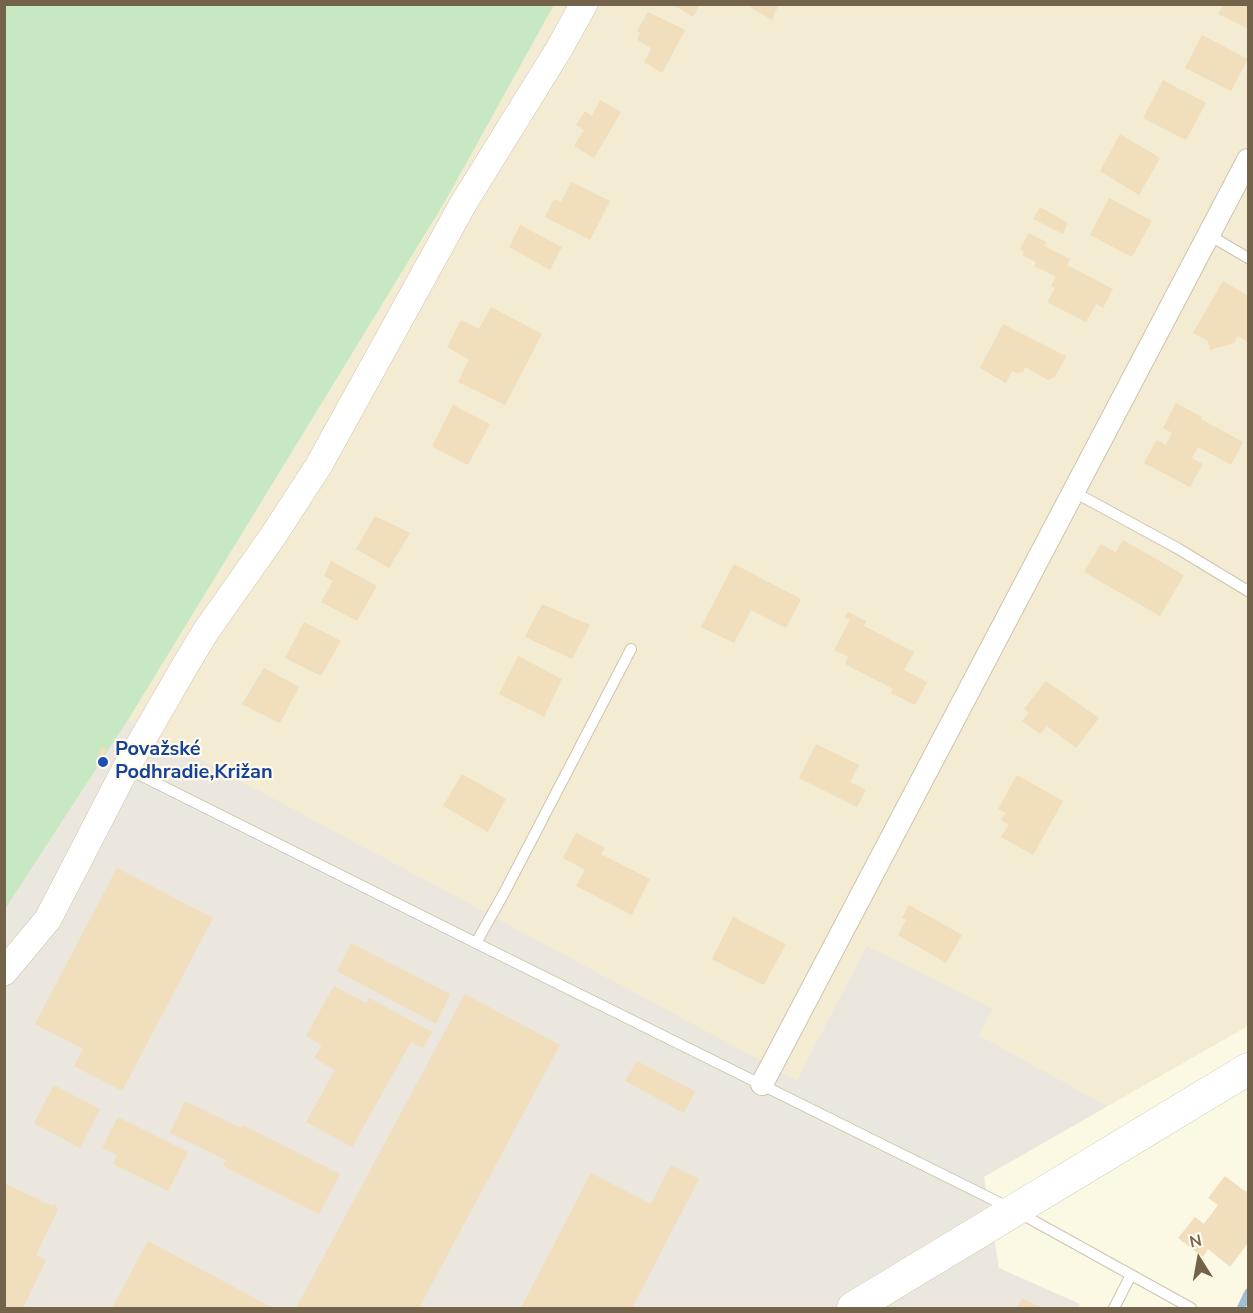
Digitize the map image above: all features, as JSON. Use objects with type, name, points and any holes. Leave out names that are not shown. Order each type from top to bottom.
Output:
[{"type":"main road","points":[[853,1308],[1248,1069]]},
{"type":"street","points":[[4,972],[48,919],[126,768],[206,631],[319,465],[463,204],[559,49],[584,4]]},
{"type":"street","points":[[762,1084],[1248,160]]},
{"type":"lane","points":[[1209,235],[1248,258]]},
{"type":"lane","points":[[1074,492],[1177,548],[1248,591]]},
{"type":"lane","points":[[476,943],[631,649]]},
{"type":"lane","points":[[126,768],[1016,1211],[1191,1308]]},
{"type":"lane","points":[[1114,1308],[1131,1275]]},
{"type":"shaded area","points":[[554,5],[1248,5],[1248,1026],[1108,1106],[979,1035],[992,1009],[797,1081],[128,720],[446,200]]},
{"type":"shaded area","points":[[128,720],[797,1080],[867,946],[993,1009],[979,1035],[1108,1106],[984,1177],[999,1268],[1080,1304],[1078,1308],[5,1308],[4,909]]},
{"type":"green space","points":[[5,5],[554,5],[446,200],[128,720],[5,909]]},
{"type":"building","points":[[672,4],[700,4],[693,17]]},
{"type":"building","points":[[752,4],[779,4],[772,20],[751,8]]},
{"type":"building","points":[[1224,4],[1248,4],[1248,29],[1218,14]]},
{"type":"building","points":[[648,12],[685,30],[662,73],[644,62],[651,48],[637,40],[640,33],[637,31]]},
{"type":"building","points":[[1202,35],[1248,59],[1231,91],[1185,68]]},
{"type":"building","points":[[1163,80],[1206,103],[1186,140],[1143,118]]},
{"type":"building","points":[[600,100],[621,112],[594,158],[574,146],[584,130],[576,125],[585,111],[592,116]]},
{"type":"building","points":[[1120,134],[1160,158],[1139,195],[1100,171]]},
{"type":"building","points":[[571,182],[610,201],[590,240],[545,217],[554,199],[561,202]]},
{"type":"building","points":[[1109,198],[1152,221],[1132,257],[1090,235]]},
{"type":"building","points":[[1040,207],[1068,223],[1063,234],[1033,219]]},
{"type":"building","points":[[520,225],[562,247],[550,270],[509,247]]},
{"type":"building","points":[[1029,233],[1046,242],[1044,246],[1070,259],[1067,265],[1113,289],[1103,308],[1096,304],[1086,322],[1047,302],[1055,288],[1051,286],[1056,277],[1034,266],[1036,262],[1022,255],[1024,252],[1020,249]]},
{"type":"building","points":[[1223,281],[1248,296],[1248,342],[1238,336],[1234,343],[1210,350],[1208,341],[1193,333]]},
{"type":"building","points":[[491,307],[542,334],[505,405],[458,382],[469,360],[447,347],[461,320],[479,329]]},
{"type":"building","points":[[1003,324],[1066,356],[1055,377],[1048,380],[1025,367],[1023,372],[1012,371],[1006,383],[980,368]]},
{"type":"building","points":[[1176,403],[1243,442],[1231,465],[1198,447],[1192,458],[1203,464],[1190,487],[1144,463],[1157,440],[1166,445],[1172,433],[1163,428]]},
{"type":"building","points":[[453,405],[490,424],[468,465],[432,446]]},
{"type":"building","points":[[375,516],[410,533],[389,568],[356,549]]},
{"type":"building","points":[[1123,540],[1184,575],[1160,616],[1084,572],[1101,544],[1116,552]]},
{"type":"building","points":[[331,561],[377,586],[357,621],[321,602],[333,581],[324,576]]},
{"type":"building","points":[[734,564],[801,599],[786,628],[751,610],[734,643],[701,627]]},
{"type":"building","points":[[542,604],[590,625],[572,659],[525,637]]},
{"type":"building","points":[[848,612],[866,621],[864,626],[914,652],[904,670],[927,682],[915,705],[891,693],[893,689],[845,664],[848,657],[834,650],[850,620],[845,617]]},
{"type":"building","points":[[304,622],[341,641],[321,676],[285,658]]},
{"type":"building","points":[[518,656],[562,679],[544,717],[499,694]]},
{"type":"building","points":[[264,668],[299,687],[280,723],[242,704]]},
{"type":"building","points":[[1046,681],[1099,718],[1076,748],[1047,726],[1040,734],[1022,721],[1029,713],[1024,709]]},
{"type":"building","points":[[816,744],[859,765],[850,782],[866,790],[857,807],[799,778]]},
{"type":"building","points":[[102,747],[107,750],[102,757],[98,755]]},
{"type":"building","points":[[462,774],[506,799],[488,832],[443,806]]},
{"type":"building","points":[[1017,775],[1063,801],[1033,855],[1001,837],[1009,825],[1001,820],[1006,813],[998,809]]},
{"type":"building","points":[[576,833],[605,848],[601,854],[650,879],[632,915],[576,886],[585,870],[563,858]]},
{"type":"building","points":[[117,868],[213,918],[122,1091],[74,1066],[83,1049],[35,1024]]},
{"type":"building","points":[[909,905],[962,935],[946,963],[898,935],[906,920],[902,918]]},
{"type":"building","points":[[733,917],[786,944],[764,985],[712,959]]},
{"type":"building","points":[[351,943],[450,994],[436,1024],[337,971]]},
{"type":"building","points":[[334,986],[366,1003],[369,998],[432,1032],[423,1048],[411,1042],[352,1147],[306,1122],[335,1070],[314,1058],[322,1045],[306,1036]]},
{"type":"building","points":[[465,994],[560,1045],[419,1308],[296,1308]]},
{"type":"building","points":[[637,1061],[695,1091],[684,1113],[625,1081]]},
{"type":"building","points":[[54,1085],[100,1109],[80,1148],[34,1123]]},
{"type":"building","points":[[185,1101],[241,1128],[243,1125],[340,1174],[319,1214],[223,1166],[226,1160],[170,1133]]},
{"type":"building","points":[[118,1117],[188,1152],[168,1191],[113,1164],[117,1155],[102,1148]]},
{"type":"building","points":[[671,1165],[699,1179],[632,1308],[521,1308],[591,1173],[651,1204]]},
{"type":"building","points":[[1225,1176],[1246,1192],[1248,1188],[1248,1243],[1230,1267],[1208,1249],[1203,1257],[1178,1238],[1195,1217],[1204,1224],[1218,1205],[1208,1198]]},
{"type":"building","points":[[5,1184],[53,1206],[57,1205],[58,1209],[36,1255],[46,1260],[23,1308],[4,1308]]},
{"type":"building","points":[[148,1241],[273,1308],[112,1308]]},
{"type":"building","points":[[1022,1298],[1043,1308],[1017,1308]]},
{"type":"waterway","points":[[1241,1308],[1248,1293]]},
{"type":"place","name":"Považské Podhradie,Križan","points":[[103,762]]}]
